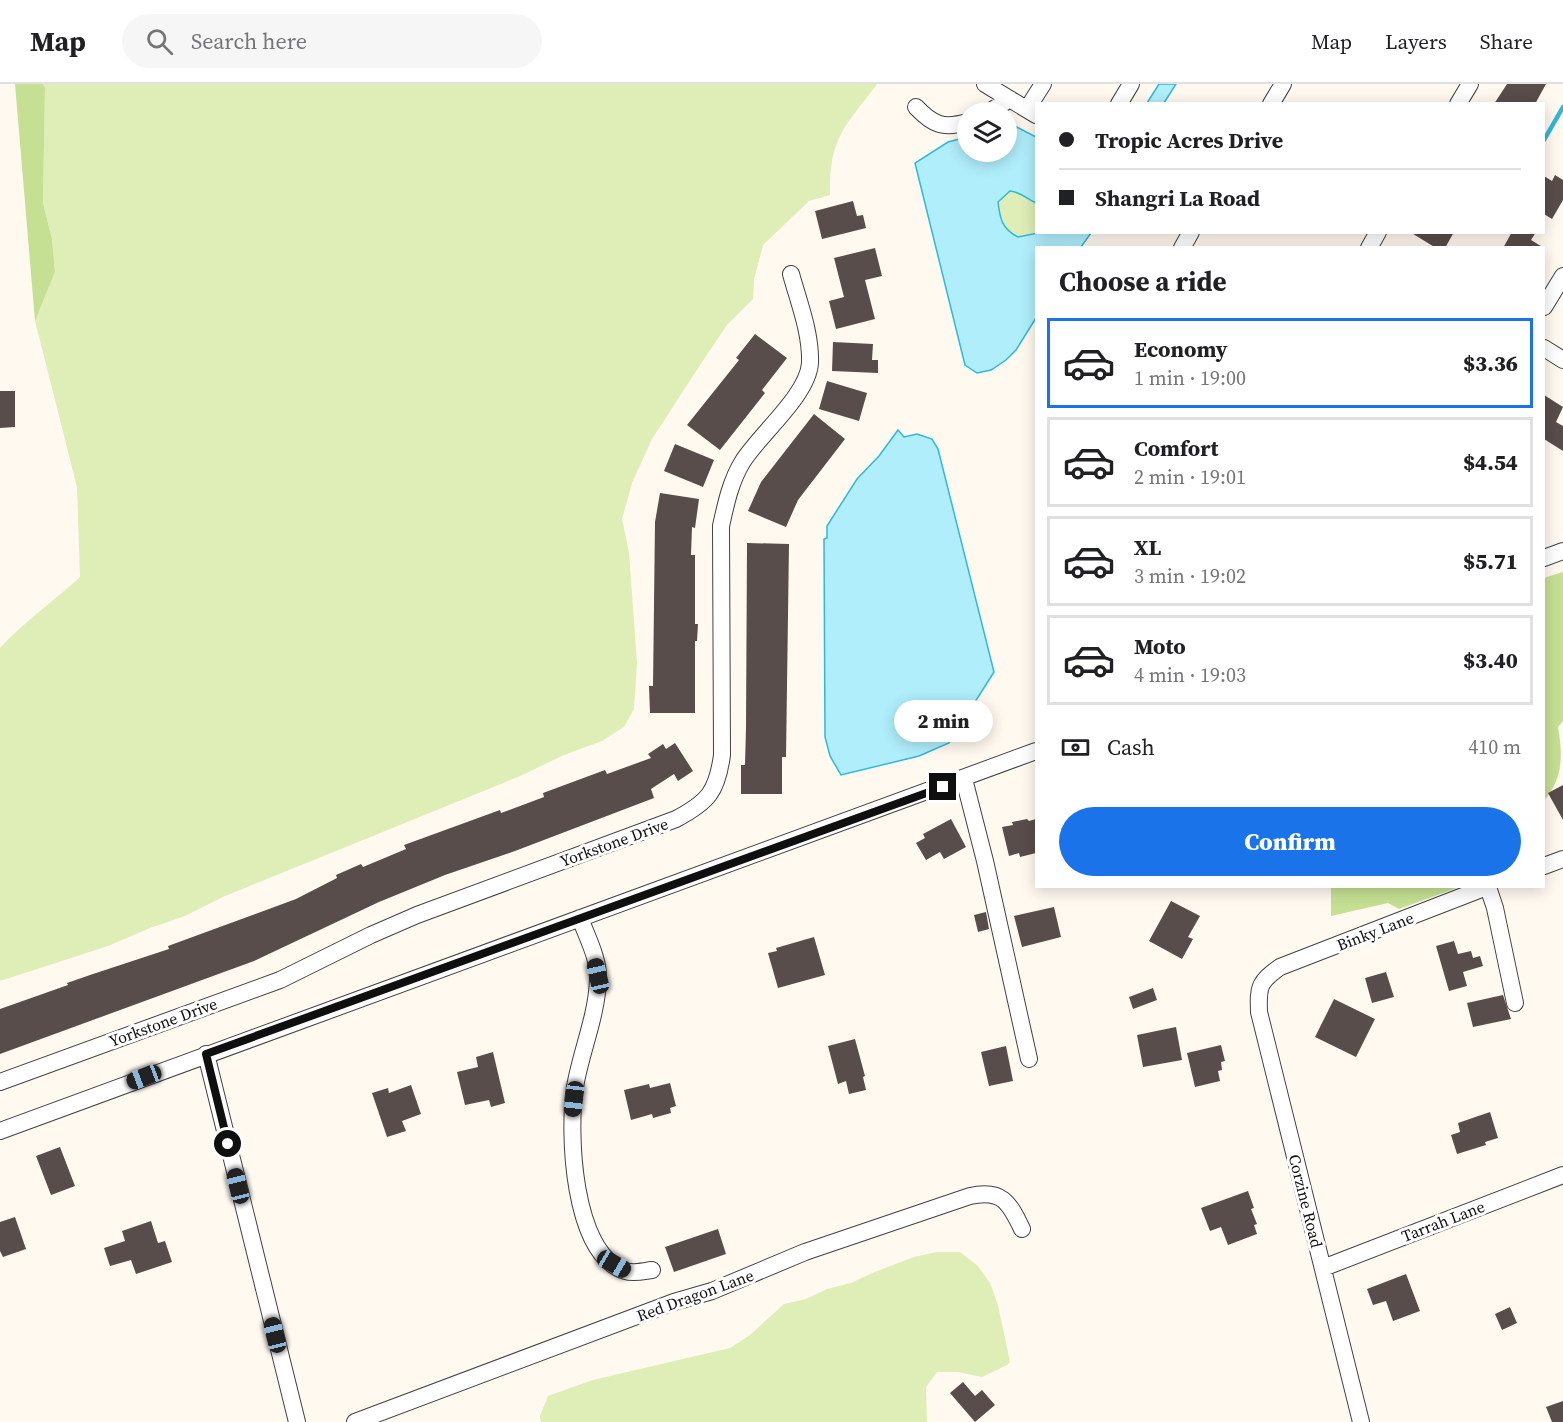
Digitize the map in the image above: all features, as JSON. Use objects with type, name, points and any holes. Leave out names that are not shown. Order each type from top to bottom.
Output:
[{"type":"street","points":[[984,84],[1032,112]]},
{"type":"street","points":[[1036,102],[1043,84]]},
{"type":"street","points":[[1120,102],[1131,84]]},
{"type":"street","points":[[1272,102],[1283,84]]},
{"type":"street","points":[[1459,102],[1470,84]]},
{"type":"street","points":[[1005,102],[1010,99]]},
{"type":"street","points":[[916,107],[933,123],[957,124]]},
{"type":"street","name":"Yorkstone Drive","points":[[0,1082],[280,980],[417,915],[676,819],[697,808],[711,793],[720,774],[722,755],[721,526],[727,499],[743,461],[799,391],[810,366],[809,342],[791,274]]},
{"type":"street","points":[[1545,305],[1563,276]]},
{"type":"street","points":[[1545,349],[1563,360]]},
{"type":"street","points":[[1545,558],[1563,551]]},
{"type":"street","points":[[0,1131],[1035,752]]},
{"type":"street","points":[[964,779],[985,861],[1029,1059]]},
{"type":"street","points":[[1545,866],[1563,860]]},
{"type":"street","name":"Binky Lane","points":[[1263,979],[1280,967],[1486,888]]},
{"type":"street","points":[[1489,888],[1515,1003]]},
{"type":"street","points":[[580,918],[598,976],[597,1001],[575,1085],[572,1113],[578,1197],[594,1240],[614,1264],[625,1271],[652,1270]]},
{"type":"street","name":"Corzine Road","points":[[1263,979],[1258,995],[1259,1012],[1361,1422]]},
{"type":"street","points":[[206,1054],[297,1422]]},
{"type":"street","name":"Tarrah Lane","points":[[1323,1268],[1563,1175]]},
{"type":"street","name":"Red Dragon Lane","points":[[355,1422],[674,1302],[712,1291],[805,1252],[970,1197],[987,1193],[1009,1203],[1022,1229]]},
{"type":"green space","points":[[15,84],[43,84],[45,88],[43,203],[52,239],[55,272],[35,321]]},
{"type":"green space","points":[[43,84],[877,84],[841,134],[832,159],[830,195],[809,201],[763,245],[754,279],[753,299],[727,325],[702,362],[652,439],[632,483],[622,519],[629,553],[637,663],[634,709],[624,727],[602,741],[225,896],[185,916],[108,946],[0,981],[0,648],[80,577],[77,487],[35,321],[55,272],[52,239],[43,203],[45,89]]},
{"type":"green space","points":[[1011,191],[1035,202],[1035,234],[1018,237],[1013,234],[1005,227],[998,202]]},
{"type":"green space","points":[[1563,572],[1563,721],[1558,727],[1561,757],[1555,784],[1545,800],[1545,578]]},
{"type":"green space","points":[[1331,888],[1456,888],[1399,909],[1388,903],[1331,916]]},
{"type":"green space","points":[[937,1252],[960,1252],[978,1266],[990,1283],[998,1305],[1010,1362],[982,1377],[958,1372],[937,1372],[926,1387],[927,1422],[541,1422],[540,1416],[548,1396],[593,1380],[730,1348],[750,1335],[784,1304],[806,1299],[827,1289],[851,1283],[914,1257]]},
{"type":"water","points":[[1159,84],[1176,84],[1165,102],[1148,102]]},
{"type":"water","points":[[1017,127],[1035,136],[1035,202],[1021,194],[1010,191],[998,202],[1005,227],[1018,237],[1035,234],[1090,234],[1082,246],[1035,246],[1035,320],[1016,350],[1006,360],[991,370],[977,373],[965,365],[915,163],[948,142],[957,140],[957,162],[1017,162]]},
{"type":"water","points":[[898,430],[904,437],[917,434],[932,439],[938,449],[994,672],[949,743],[919,756],[841,775],[830,756],[825,737],[824,539],[827,538],[827,526],[857,479],[879,456]]},
{"type":"building","points":[[1507,84],[1546,84],[1536,102],[1495,102]]},
{"type":"building","points":[[1555,175],[1563,180],[1563,200],[1552,219],[1545,215],[1545,177],[1552,181]]},
{"type":"building","points":[[853,201],[857,216],[863,215],[866,228],[822,239],[815,211]]},
{"type":"building","points":[[1413,234],[1453,234],[1446,246],[1433,246]]},
{"type":"building","points":[[1511,234],[1535,234],[1531,240],[1541,246],[1504,246]]},
{"type":"building","points":[[875,248],[882,276],[865,280],[875,319],[836,329],[829,301],[844,297],[834,258]]},
{"type":"building","points":[[755,334],[787,358],[762,390],[765,393],[720,450],[687,425],[739,360],[736,358]]},
{"type":"building","points":[[833,342],[873,344],[872,360],[878,360],[878,373],[832,371]]},
{"type":"building","points":[[827,381],[867,393],[859,421],[819,409]]},
{"type":"building","points":[[0,391],[15,391],[15,427],[0,428]]},
{"type":"building","points":[[1545,396],[1563,407],[1556,422],[1563,426],[1563,451],[1545,440]]},
{"type":"building","points":[[814,414],[845,439],[798,500],[786,527],[748,511],[761,482]]},
{"type":"building","points":[[675,444],[714,460],[703,487],[664,471]]},
{"type":"building","points":[[660,493],[699,499],[695,528],[692,527],[691,555],[695,555],[695,624],[698,624],[697,641],[695,641],[695,713],[650,713],[649,686],[653,686],[655,522]]},
{"type":"building","points":[[747,543],[789,544],[786,757],[782,757],[782,794],[741,794],[741,765],[745,765],[746,728]]},
{"type":"building","points":[[675,743],[693,771],[678,781],[674,774],[651,789],[654,798],[445,875],[379,902],[254,961],[0,1054],[0,1009],[68,985],[67,983],[169,949],[168,946],[296,899],[337,878],[336,875],[361,864],[363,867],[406,849],[404,845],[500,810],[501,813],[544,797],[543,793],[605,770],[607,774],[651,758],[648,754],[663,744],[666,749]]},
{"type":"building","points":[[1563,785],[1563,820],[1548,793]]},
{"type":"building","points":[[951,819],[966,847],[944,859],[940,852],[926,860],[916,843],[925,838],[923,834]]},
{"type":"building","points":[[1035,819],[1035,853],[1020,857],[1019,853],[1009,856],[1002,827],[1013,825],[1012,822]]},
{"type":"building","points":[[1171,901],[1200,916],[1188,937],[1193,939],[1182,959],[1149,941]]},
{"type":"building","points":[[1054,907],[1061,937],[1022,947],[1014,916]]},
{"type":"building","points":[[986,912],[989,929],[978,932],[974,915]]},
{"type":"building","points":[[814,937],[825,975],[778,988],[768,953],[777,951],[776,948]]},
{"type":"building","points":[[1454,941],[1458,954],[1471,951],[1473,958],[1480,956],[1483,966],[1463,972],[1467,986],[1449,991],[1436,946]]},
{"type":"building","points":[[1386,972],[1394,997],[1372,1003],[1365,978]]},
{"type":"building","points":[[1153,988],[1157,1000],[1133,1009],[1129,997]]},
{"type":"building","points":[[1503,995],[1511,1019],[1473,1027],[1467,1003]]},
{"type":"building","points":[[1334,999],[1375,1019],[1356,1057],[1315,1037]]},
{"type":"building","points":[[1176,1027],[1182,1060],[1143,1067],[1137,1035]]},
{"type":"building","points":[[855,1039],[865,1076],[863,1077],[866,1090],[849,1094],[846,1081],[838,1084],[828,1046]]},
{"type":"building","points":[[1221,1045],[1225,1061],[1221,1062],[1222,1070],[1218,1071],[1220,1081],[1195,1087],[1187,1053]]},
{"type":"building","points":[[1006,1046],[1013,1081],[989,1086],[981,1052]]},
{"type":"building","points":[[493,1052],[505,1103],[491,1107],[489,1100],[465,1105],[457,1072],[478,1067],[476,1057]]},
{"type":"building","points":[[670,1083],[676,1106],[670,1108],[671,1113],[653,1118],[652,1114],[631,1120],[624,1090],[649,1084],[650,1088]]},
{"type":"building","points":[[411,1085],[421,1114],[402,1121],[406,1131],[387,1137],[372,1093],[388,1088],[389,1093]]},
{"type":"building","points":[[1490,1112],[1498,1138],[1485,1142],[1486,1145],[1457,1154],[1451,1135],[1460,1132],[1458,1123]]},
{"type":"building","points":[[60,1147],[75,1186],[51,1195],[36,1156]]},
{"type":"building","points":[[1248,1191],[1254,1208],[1251,1209],[1257,1224],[1254,1225],[1257,1234],[1228,1245],[1221,1227],[1210,1231],[1201,1208]]},
{"type":"building","points":[[15,1217],[26,1249],[3,1257],[0,1251],[0,1222]]},
{"type":"building","points":[[151,1221],[158,1243],[165,1241],[172,1262],[136,1274],[131,1260],[110,1266],[104,1248],[125,1241],[122,1231]]},
{"type":"building","points":[[718,1229],[726,1254],[674,1272],[665,1247]]},
{"type":"building","points":[[1406,1274],[1420,1311],[1393,1321],[1386,1301],[1373,1305],[1367,1289]]},
{"type":"building","points":[[1510,1307],[1517,1323],[1502,1330],[1495,1314]]},
{"type":"building","points":[[963,1382],[975,1396],[982,1390],[995,1405],[975,1422],[950,1393]]},
{"type":"building","points":[[1563,1401],[1563,1422],[1552,1422],[1546,1407]]},
{"type":"waterway","points":[[1545,138],[1563,107]]},
{"type":"route","points":[[228,1144],[206,1054],[943,787]]}]
